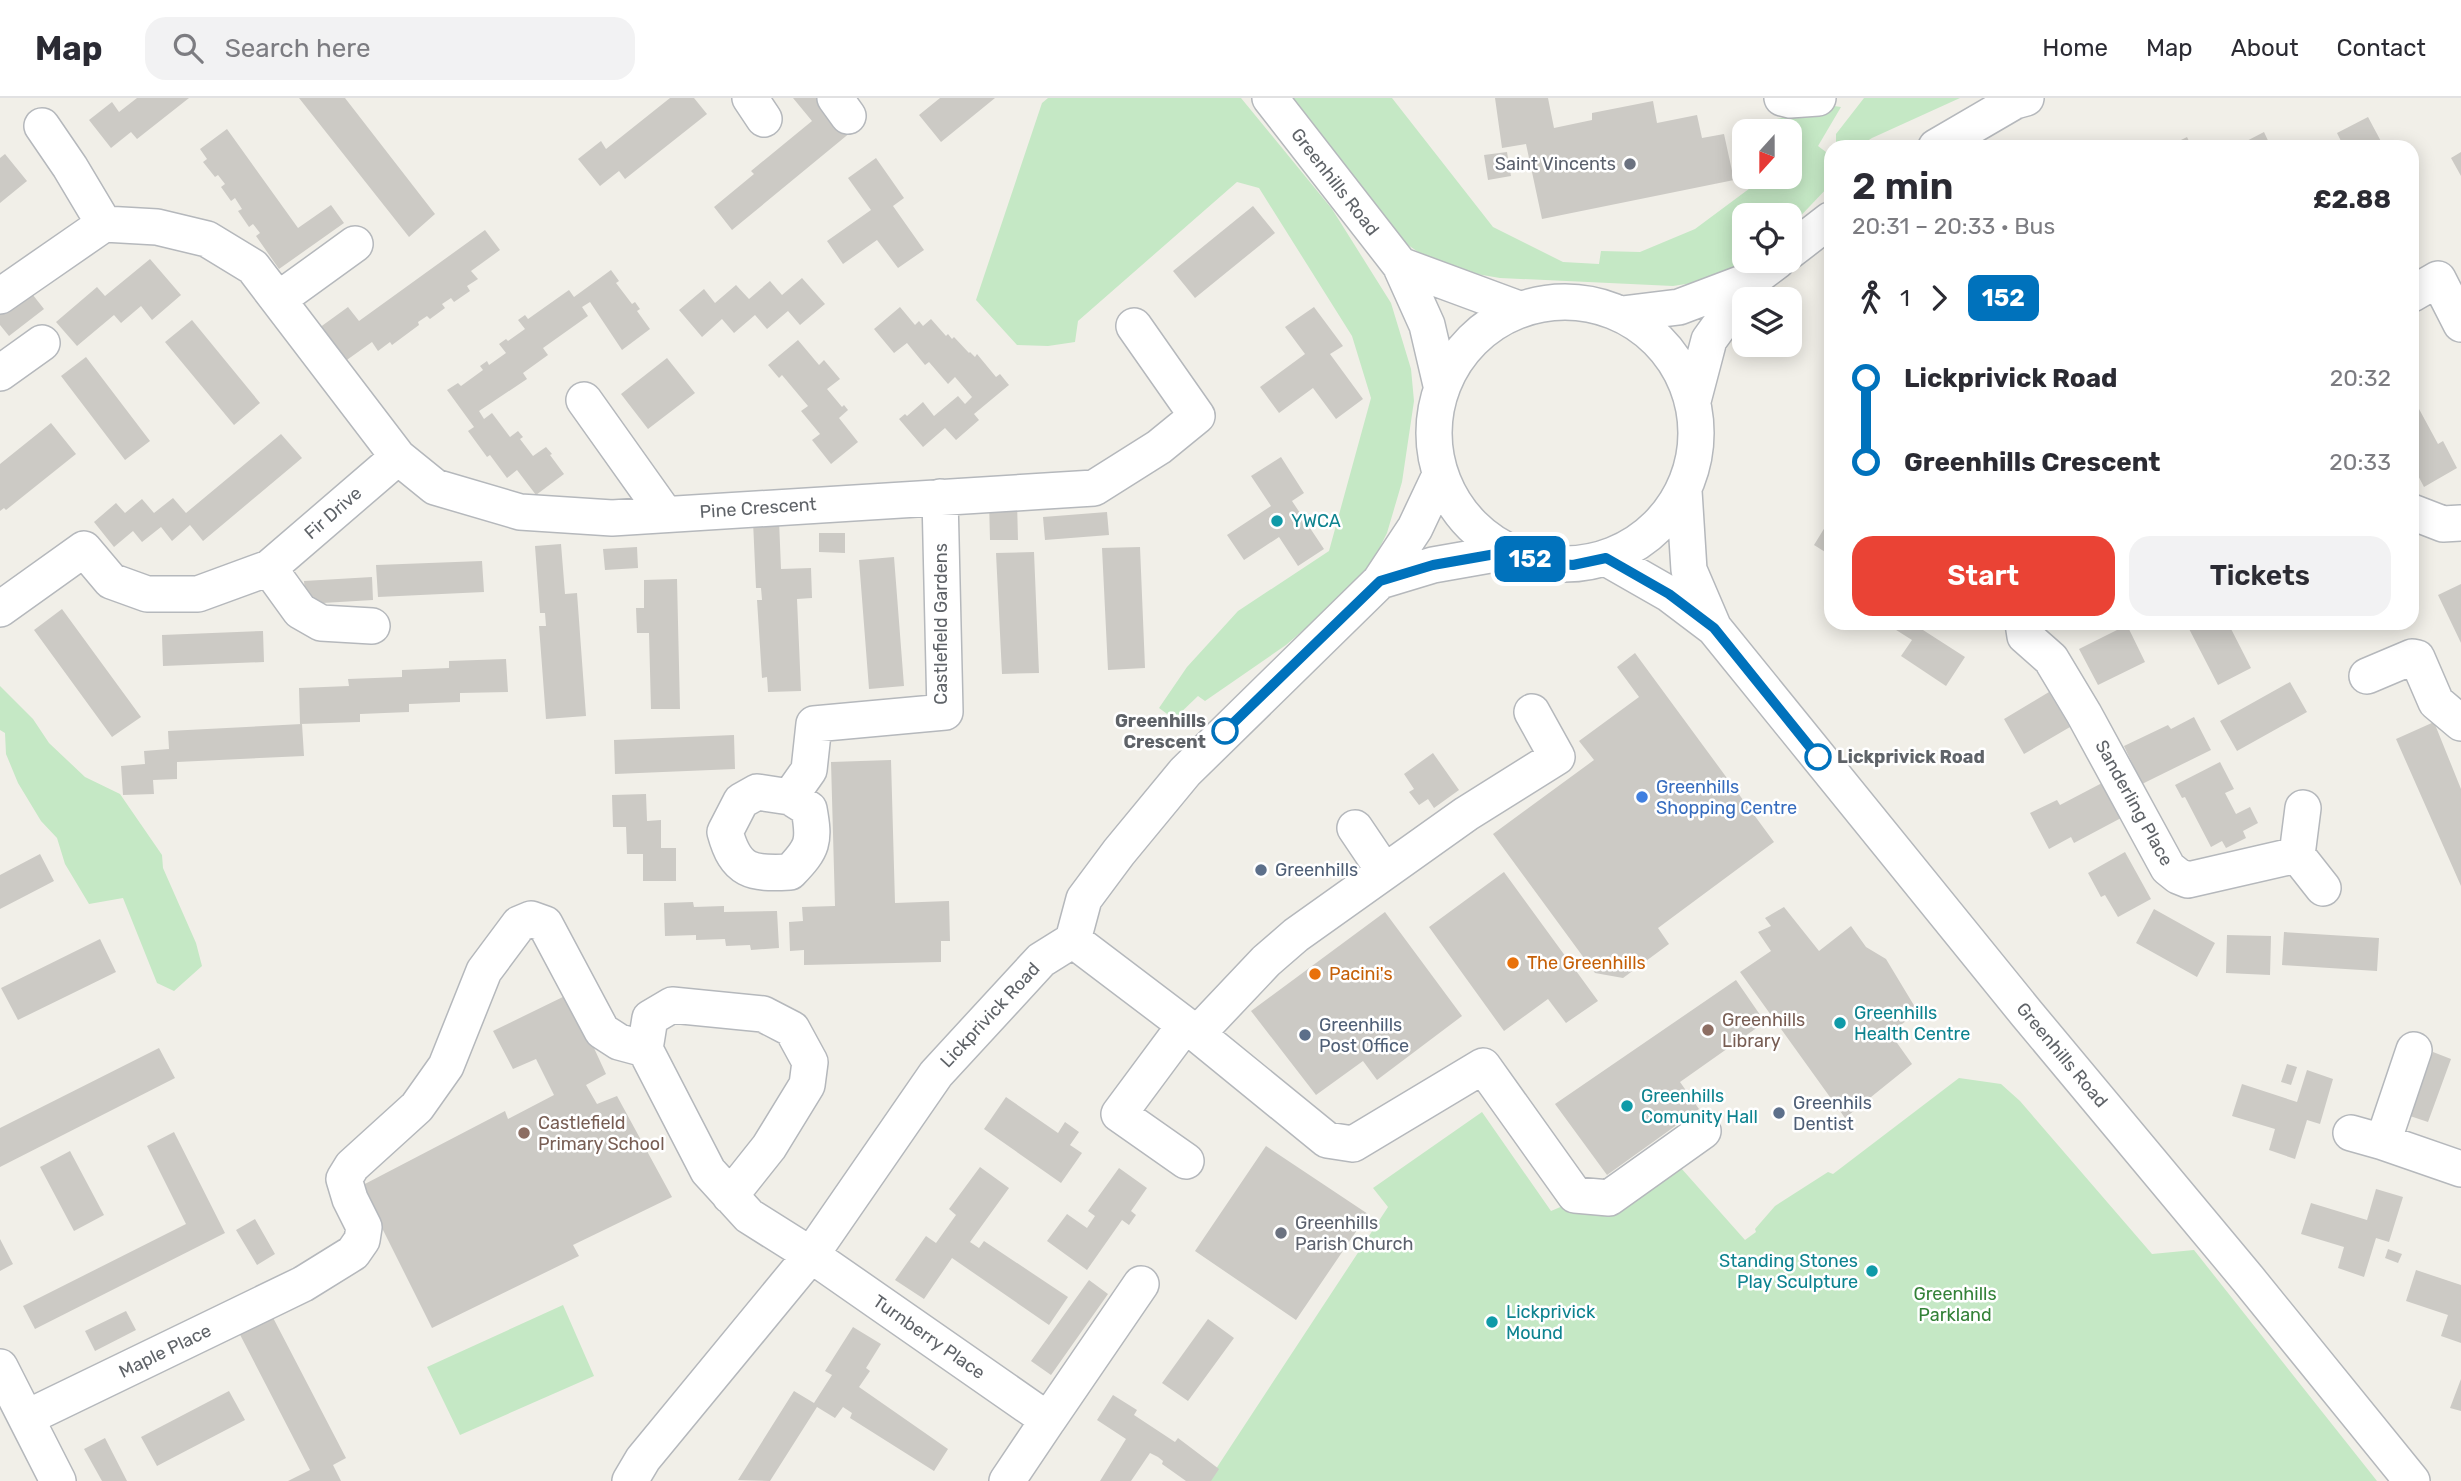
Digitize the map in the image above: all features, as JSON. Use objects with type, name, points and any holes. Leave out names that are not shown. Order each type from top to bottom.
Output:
[{"type":"street","name":"Greenhills Road","points":[[1270,98],[1400,265],[1427,326],[1441,385]]},
{"type":"street","points":[[1782,98],[1818,98]]},
{"type":"street","points":[[1948,140],[2026,98]]},
{"type":"street","points":[[0,296],[104,224],[71,167],[42,125]]},
{"type":"street","name":"Pine Crescent","points":[[104,224],[157,227],[207,239],[253,267],[398,457],[435,487],[520,512],[612,518],[1094,488],[1159,447],[1205,411],[1134,326]]},
{"type":"street","points":[[1802,242],[1824,225]]},
{"type":"street","points":[[279,299],[355,244]]},
{"type":"street","points":[[1400,265],[1519,309]]},
{"type":"street","points":[[1622,314],[1679,307],[1758,273]]},
{"type":"street","points":[[1693,401],[1678,366],[1654,336],[1622,314],[1588,303],[1553,301],[1519,309],[1486,327],[1460,353],[1441,385],[1432,431],[1440,475],[1455,506],[1478,533],[1507,552],[1539,562],[1573,565],[1606,558],[1638,543],[1664,520],[1684,491],[1696,447],[1693,401],[1709,340],[1763,273]]},
{"type":"street","points":[[2419,290],[2438,279],[2461,324]]},
{"type":"street","points":[[2,369],[42,343]]},
{"type":"street","points":[[584,400],[665,514]]},
{"type":"street","name":"Fir Drive","points":[[0,609],[84,549],[111,581],[147,594],[198,594],[269,568],[398,457]]},
{"type":"street","points":[[1440,475],[1415,528],[1380,581],[1185,772],[1119,852],[1084,900],[1073,940],[1191,1029],[1328,1140],[1353,1143],[1483,1066],[1574,1195],[1609,1198],[1703,1131]]},
{"type":"street","name":"Greenhills Road","points":[[1684,491],[1689,570],[1714,628]]},
{"type":"street","name":"Castlefield Gardens","points":[[790,797],[809,770],[814,724],[945,712],[940,497]]},
{"type":"street","points":[[2419,515],[2443,524],[2461,523]]},
{"type":"street","points":[[1380,581],[1433,565],[1507,552]]},
{"type":"street","name":"Greenhills Road","points":[[1606,558],[1669,594],[1714,628],[2027,1014],[2412,1481]]},
{"type":"street","points":[[269,568],[300,611],[321,623],[372,626]]},
{"type":"street","name":"Sanderling Place","points":[[2024,630],[2025,636],[2051,659],[2168,868],[2188,880],[2297,855]]},
{"type":"street","points":[[2367,676],[2412,657],[2417,658],[2437,702],[2461,723]]},
{"type":"street","points":[[1186,1161],[1119,1114],[1191,1029],[1296,935],[1466,814],[1557,757],[1532,712]]},
{"type":"street","points":[[2303,808],[2297,855],[2323,888]]},
{"type":"street","points":[[1355,828],[1384,871]]},
{"type":"street","name":"Maple Place","points":[[26,1418],[303,1284],[353,1253],[362,1240],[364,1227],[349,1199],[344,1179],[352,1166],[417,1107],[446,1066],[484,971],[519,924],[531,919],[545,924],[602,1031],[619,1042],[645,1049]]},
{"type":"street","name":"Lickprivick Road","points":[[630,1481],[643,1459],[811,1255],[936,1074],[1041,960],[1073,940]]},
{"type":"street","points":[[645,1049],[650,1018],[672,1005],[763,1014],[792,1029],[810,1062],[807,1085],[769,1147],[730,1196]]},
{"type":"street","name":"Turnberry Place","points":[[645,1049],[708,1171],[749,1216],[811,1255],[1048,1420]]},
{"type":"street","points":[[2414,1050],[2367,1138],[2461,1169]]},
{"type":"street","points":[[1007,1481],[1141,1284]]},
{"type":"street","points":[[0,1367],[58,1481]]},
{"type":"green space","points":[[1048,98],[1241,98],[1332,209],[1391,303],[1411,369],[1414,401],[1402,482],[1387,533],[1365,577],[1286,645],[1205,701],[1198,696],[1174,719],[1159,708],[1187,667],[1238,611],[1329,551],[1371,398],[1352,336],[1259,188],[1237,182],[1078,321],[1075,342],[1048,346],[1017,345],[976,300],[1042,103]]},
{"type":"green space","points":[[1285,98],[1392,98],[1493,227],[1563,262],[1599,264],[1601,251],[1640,252],[1695,229],[1749,189],[1802,189],[1802,119],[1777,119],[1834,106],[1841,107],[1818,146],[1824,150],[1824,191],[1802,214],[1802,203],[1732,203],[1732,273],[1736,273],[1731,277],[1673,286],[1500,278],[1441,268],[1398,238]]},
{"type":"green space","points":[[1864,98],[1960,98],[1869,140],[1836,140],[1836,134]]},
{"type":"green space","points":[[0,686],[33,719],[49,743],[85,777],[120,794],[162,855],[163,868],[196,943],[202,966],[174,991],[157,983],[123,898],[89,904],[65,864],[57,838],[41,821],[18,783],[6,754],[5,733],[0,730]]},
{"type":"green space","name":"Greenhills Parkland","points":[[1959,1078],[2001,1084],[2020,1101],[2152,1254],[2194,1250],[2377,1481],[1208,1481],[1388,1207],[1373,1188],[1482,1112],[1551,1211],[1673,1159],[1745,1240],[1756,1232],[1755,1229],[1775,1206],[1828,1172],[1833,1174]]},
{"type":"green space","points":[[563,1305],[594,1376],[460,1435],[427,1367]]},
{"type":"building","points":[[137,98],[189,98],[137,139],[131,132],[111,148],[89,120],[112,102],[119,112]]},
{"type":"building","points":[[299,98],[345,98],[435,214],[409,237]]},
{"type":"building","points":[[670,98],[694,98],[707,114],[625,179],[619,171],[600,186],[578,159],[601,141],[606,149]]},
{"type":"building","points":[[793,98],[823,98],[851,132],[732,230],[714,207],[754,174],[751,171],[812,121]]},
{"type":"building","points":[[940,98],[995,98],[941,142],[919,115]]},
{"type":"building","name":"Saint Vincents","points":[[1495,98],[1548,98],[1554,128],[1592,120],[1592,113],[1653,101],[1657,123],[1697,115],[1702,138],[1724,134],[1732,180],[1542,219],[1526,144],[1502,148]]},
{"type":"building","points":[[2368,117],[2380,140],[2340,140],[2337,133]]},
{"type":"building","points":[[227,129],[298,228],[331,205],[344,223],[279,269],[256,236],[260,233],[253,224],[249,227],[238,211],[242,209],[235,198],[231,201],[221,187],[225,184],[218,175],[215,177],[203,162],[207,159],[200,149]]},
{"type":"building","points":[[2264,132],[2268,140],[2249,140]]},
{"type":"building","points":[[1507,152],[1511,176],[1488,180],[1484,155]]},
{"type":"building","points":[[2461,152],[2461,176],[2451,158]]},
{"type":"building","points":[[5,154],[27,181],[0,203],[0,158]]},
{"type":"building","points":[[876,158],[904,198],[893,206],[924,250],[898,268],[877,240],[843,264],[827,241],[871,210],[848,178]]},
{"type":"building","points":[[1253,206],[1275,233],[1195,298],[1173,271]]},
{"type":"building","points":[[485,230],[500,250],[471,271],[478,279],[467,286],[470,291],[454,302],[451,298],[442,304],[445,308],[430,319],[427,316],[418,322],[419,325],[392,345],[390,342],[378,351],[372,342],[344,362],[319,328],[348,307],[359,321]]},
{"type":"building","points":[[150,259],[181,295],[152,320],[141,306],[121,323],[114,315],[77,346],[56,322],[97,287],[105,296]]},
{"type":"building","points":[[611,270],[619,281],[616,283],[632,304],[635,302],[640,309],[637,311],[650,329],[622,350],[590,302],[582,307],[588,316],[543,348],[548,355],[523,373],[527,379],[479,411],[484,419],[492,413],[510,437],[518,431],[523,437],[520,439],[533,456],[546,447],[552,454],[550,455],[564,474],[536,495],[517,470],[507,478],[490,455],[487,457],[468,431],[474,427],[447,390],[458,383],[461,386],[483,370],[480,366],[487,361],[489,365],[506,353],[499,344],[525,329],[518,320],[525,315],[528,319],[569,290],[574,297]]},
{"type":"building","points":[[802,278],[825,304],[800,325],[788,311],[767,329],[755,315],[734,333],[722,319],[702,337],[679,310],[704,289],[715,303],[736,285],[749,299],[770,281],[782,295]]},
{"type":"building","points":[[29,290],[44,309],[9,336],[0,325],[0,313]]},
{"type":"building","points":[[900,307],[915,325],[919,321],[923,326],[931,319],[946,336],[948,334],[952,339],[954,337],[975,357],[977,354],[996,377],[1000,374],[1009,385],[974,414],[979,420],[956,440],[945,428],[923,447],[899,419],[905,414],[907,416],[923,402],[934,416],[958,396],[965,404],[972,397],[955,377],[948,384],[929,362],[925,365],[907,343],[894,353],[874,329]]},
{"type":"building","points":[[1314,307],[1343,346],[1330,354],[1363,399],[1336,419],[1313,388],[1279,413],[1260,387],[1305,354],[1285,327]]},
{"type":"building","points":[[192,320],[260,403],[234,425],[165,342]]},
{"type":"building","points":[[798,340],[819,365],[824,360],[840,379],[827,389],[842,407],[844,405],[848,410],[839,418],[858,442],[831,464],[812,440],[820,434],[801,411],[808,406],[782,375],[779,378],[768,365]]},
{"type":"building","points":[[86,357],[150,441],[125,460],[61,376]]},
{"type":"building","points":[[667,358],[695,393],[648,429],[621,394]]},
{"type":"building","points":[[2419,409],[2438,444],[2443,441],[2457,468],[2424,487],[2419,477]]},
{"type":"building","points":[[51,423],[76,454],[6,510],[4,508],[0,511],[0,464]]},
{"type":"building","points":[[281,434],[302,458],[203,541],[190,525],[172,541],[161,527],[142,542],[133,531],[114,547],[94,522],[116,503],[125,513],[142,499],[154,513],[173,498],[186,513]]},
{"type":"building","name":"YWCA","points":[[1281,457],[1304,493],[1292,501],[1324,549],[1298,566],[1279,537],[1244,560],[1227,535],[1271,506],[1251,476]]},
{"type":"building","points":[[989,501],[1017,501],[1018,540],[990,540]]},
{"type":"building","points":[[1107,512],[1109,535],[1045,540],[1043,517]]},
{"type":"building","points":[[779,520],[781,569],[811,568],[812,598],[797,599],[801,691],[768,692],[767,677],[762,678],[757,600],[762,600],[761,588],[756,588],[753,521]]},
{"type":"building","points":[[1824,529],[1824,551],[1814,545]]},
{"type":"building","points":[[819,533],[845,533],[845,553],[819,552]]},
{"type":"building","points":[[561,544],[565,594],[577,593],[586,716],[546,719],[539,626],[546,626],[545,613],[540,613],[535,546]]},
{"type":"building","points":[[637,547],[638,568],[605,570],[603,549]]},
{"type":"building","points":[[1140,547],[1145,668],[1108,670],[1102,548]]},
{"type":"building","points":[[1034,552],[1039,673],[1002,674],[996,553]]},
{"type":"building","points":[[894,557],[904,686],[869,689],[859,560]]},
{"type":"building","points":[[482,561],[484,592],[378,597],[376,565]]},
{"type":"building","points":[[372,577],[373,600],[306,604],[304,581]]},
{"type":"building","points":[[677,579],[680,709],[651,709],[649,633],[637,633],[636,608],[644,608],[644,580]]},
{"type":"building","points":[[2461,584],[2461,643],[2438,595]]},
{"type":"building","points":[[62,609],[141,717],[112,737],[34,630]]},
{"type":"building","points":[[1896,630],[1923,630],[1965,657],[1946,686],[1901,656],[1912,640]]},
{"type":"building","points":[[2117,630],[2129,630],[2145,662],[2098,685],[2079,649]]},
{"type":"building","points":[[2190,630],[2232,630],[2251,668],[2218,685]]},
{"type":"building","points":[[263,631],[264,662],[163,666],[162,635]]},
{"type":"building","name":"Greenhills Shopping Centre","points":[[1635,653],[1774,842],[1658,928],[1669,944],[1623,978],[1595,973],[1493,834],[1594,760],[1579,741],[1639,697],[1617,667]]},
{"type":"building","points":[[506,659],[508,692],[460,693],[460,702],[409,704],[409,712],[360,714],[360,722],[300,724],[299,688],[349,686],[348,679],[402,677],[402,670],[449,668],[449,661]]},
{"type":"building","points":[[2290,682],[2307,712],[2237,751],[2220,721]]},
{"type":"building","points":[[2049,692],[2070,727],[2024,754],[2004,719]]},
{"type":"building","points":[[2194,717],[2211,750],[2142,784],[2124,746],[2168,725],[2171,729]]},
{"type":"building","points":[[2434,722],[2461,789],[2461,886],[2396,739]]},
{"type":"building","points":[[302,724],[304,756],[177,762],[177,779],[153,780],[154,794],[123,795],[121,766],[145,764],[144,751],[169,749],[168,731]]},
{"type":"building","points":[[734,735],[735,769],[615,774],[614,740]]},
{"type":"building","points":[[1433,753],[1459,790],[1434,808],[1428,799],[1419,805],[1409,792],[1414,789],[1404,774]]},
{"type":"building","points":[[891,760],[895,903],[949,901],[950,941],[941,941],[941,962],[804,965],[804,950],[790,951],[789,922],[803,921],[802,907],[835,906],[831,762]]},
{"type":"building","points":[[2220,762],[2234,789],[2225,793],[2236,814],[2250,807],[2258,823],[2243,831],[2246,838],[2226,848],[2222,841],[2211,847],[2185,797],[2182,798],[2175,785]]},
{"type":"building","points":[[2102,783],[2121,818],[2074,843],[2071,837],[2049,849],[2030,813],[2057,800],[2060,805]]},
{"type":"building","points":[[646,794],[647,821],[661,820],[661,848],[676,848],[676,881],[643,881],[643,854],[627,854],[626,827],[613,827],[612,795]]},
{"type":"building","points":[[2125,852],[2151,899],[2118,917],[2105,895],[2101,897],[2088,873]]},
{"type":"building","points":[[40,854],[54,881],[0,909],[0,875]]},
{"type":"building","name":"The Greenhills","points":[[1504,872],[1598,1001],[1566,1023],[1548,999],[1504,1031],[1429,927]]},
{"type":"building","points":[[693,902],[694,907],[724,906],[724,912],[777,911],[779,948],[751,950],[750,945],[726,946],[725,939],[696,940],[696,935],[665,936],[664,903]]},
{"type":"building","name":"Greenhills Health Centre","points":[[1784,907],[1819,951],[1851,926],[1866,947],[1886,959],[1918,1012],[1890,1033],[1912,1064],[1845,1118],[1740,972],[1771,951],[1758,932],[1771,926],[1765,918]]},
{"type":"building","points":[[2154,909],[2215,943],[2197,977],[2136,943]]},
{"type":"building","points":[[1385,912],[1462,1016],[1377,1080],[1363,1061],[1316,1095],[1251,1011]]},
{"type":"building","points":[[2284,932],[2379,938],[2377,971],[2282,965]]},
{"type":"building","points":[[2227,935],[2271,936],[2270,975],[2226,973]]},
{"type":"building","points":[[100,939],[116,972],[18,1020],[1,988]]},
{"type":"building","name":"Greenhills Comunity Hall","points":[[1736,980],[1765,1022],[1680,1082],[1699,1109],[1607,1175],[1555,1104]]},
{"type":"building","points":[[569,994],[606,1074],[586,1085],[597,1104],[617,1096],[672,1197],[573,1245],[579,1256],[432,1328],[361,1186],[505,1111],[508,1119],[554,1095],[536,1059],[513,1069],[493,1031]]},
{"type":"building","points":[[159,1048],[175,1078],[0,1167],[0,1128]]},
{"type":"building","points":[[2433,1052],[2451,1059],[2428,1122],[2410,1116]]},
{"type":"building","points":[[2287,1064],[2297,1067],[2291,1085],[2281,1082]]},
{"type":"building","points":[[2307,1070],[2333,1079],[2320,1124],[2307,1120],[2295,1159],[2269,1150],[2275,1129],[2232,1116],[2242,1084],[2297,1102]]},
{"type":"building","points":[[1006,1097],[1058,1133],[1065,1122],[1079,1132],[1070,1145],[1082,1153],[1061,1183],[984,1129]]},
{"type":"building","points":[[174,1132],[225,1233],[35,1329],[23,1306],[186,1224],[147,1146]]},
{"type":"building","name":"Greenhills Parish Church","points":[[1266,1146],[1368,1214],[1296,1320],[1195,1251]]},
{"type":"building","points":[[70,1151],[104,1215],[74,1231],[40,1167]]},
{"type":"building","points":[[980,1167],[1009,1188],[970,1242],[979,1248],[984,1241],[1068,1297],[1049,1325],[952,1258],[924,1299],[895,1280],[926,1236],[936,1243],[956,1215],[949,1209]]},
{"type":"building","points":[[1119,1168],[1147,1188],[1131,1211],[1136,1215],[1129,1225],[1122,1220],[1087,1270],[1047,1241],[1067,1214],[1087,1228],[1095,1216],[1088,1211]]},
{"type":"building","points":[[2376,1189],[2403,1197],[2389,1242],[2376,1238],[2364,1277],[2338,1268],[2344,1247],[2301,1234],[2311,1203],[2367,1220]]},
{"type":"building","points":[[255,1219],[275,1254],[257,1265],[236,1230]]},
{"type":"building","points":[[0,1239],[13,1264],[0,1271]]},
{"type":"building","points":[[2388,1249],[2402,1254],[2398,1263],[2385,1258]]},
{"type":"building","points":[[2416,1270],[2461,1285],[2461,1343],[2441,1336],[2448,1315],[2406,1301]]},
{"type":"building","points":[[1089,1280],[1108,1294],[1051,1375],[1031,1361]]},
{"type":"building","points":[[268,1308],[346,1458],[333,1465],[341,1481],[288,1481],[310,1470],[235,1325]]},
{"type":"building","points":[[126,1311],[136,1330],[95,1351],[85,1331]]},
{"type":"building","points":[[1208,1319],[1234,1338],[1188,1401],[1162,1383]]},
{"type":"building","points":[[853,1327],[881,1344],[866,1368],[870,1371],[859,1387],[948,1449],[934,1471],[850,1418],[852,1413],[843,1407],[835,1418],[817,1407],[770,1481],[738,1480],[794,1391],[814,1403],[832,1375],[825,1371]]},
{"type":"building","points":[[2461,1379],[2461,1411],[2450,1408]]},
{"type":"building","points":[[229,1391],[245,1420],[157,1466],[141,1437]]},
{"type":"building","points":[[1113,1395],[1137,1410],[1134,1415],[1175,1442],[1178,1438],[1219,1469],[1211,1481],[1186,1481],[1150,1453],[1131,1481],[1100,1481],[1126,1439],[1097,1420]]},
{"type":"building","points":[[105,1438],[127,1481],[102,1481],[84,1449]]},
{"type":"bus line","name":"152","points":[[1225,731],[1380,581],[1433,565],[1507,552],[1539,562],[1573,565],[1606,558],[1669,594],[1714,628],[1818,757]]},
{"type":"place","name":"Saint Vincents","points":[[1630,164]]},
{"type":"place","name":"YWCA","points":[[1277,521]]},
{"type":"place","name":"Greenhills Crescent","points":[[1225,731]]},
{"type":"place","name":"Lickprivick Road","points":[[1818,757]]},
{"type":"place","name":"Greenhills Shopping Centre","points":[[1642,797]]},
{"type":"place","name":"Greenhills","points":[[1261,870]]},
{"type":"place","name":"The Greenhills","points":[[1513,963]]},
{"type":"place","name":"Pacini's","points":[[1315,974]]},
{"type":"place","name":"Greenhills Health Centre","points":[[1840,1023]]},
{"type":"place","name":"Greenhills Library","points":[[1708,1030]]},
{"type":"place","name":"Greenhills Post Office","points":[[1305,1035]]},
{"type":"place","name":"Greenhills Comunity Hall","points":[[1627,1106]]},
{"type":"place","name":"Greenhils Dentist","points":[[1779,1113]]},
{"type":"place","name":"Castlefield Primary School","points":[[524,1133]]},
{"type":"place","name":"Greenhills Parish Church","points":[[1281,1233]]},
{"type":"place","name":"Standing Stones Play Sculpture","points":[[1872,1271]]},
{"type":"place","name":"Lickprivick Mound","points":[[1492,1322]]}]
